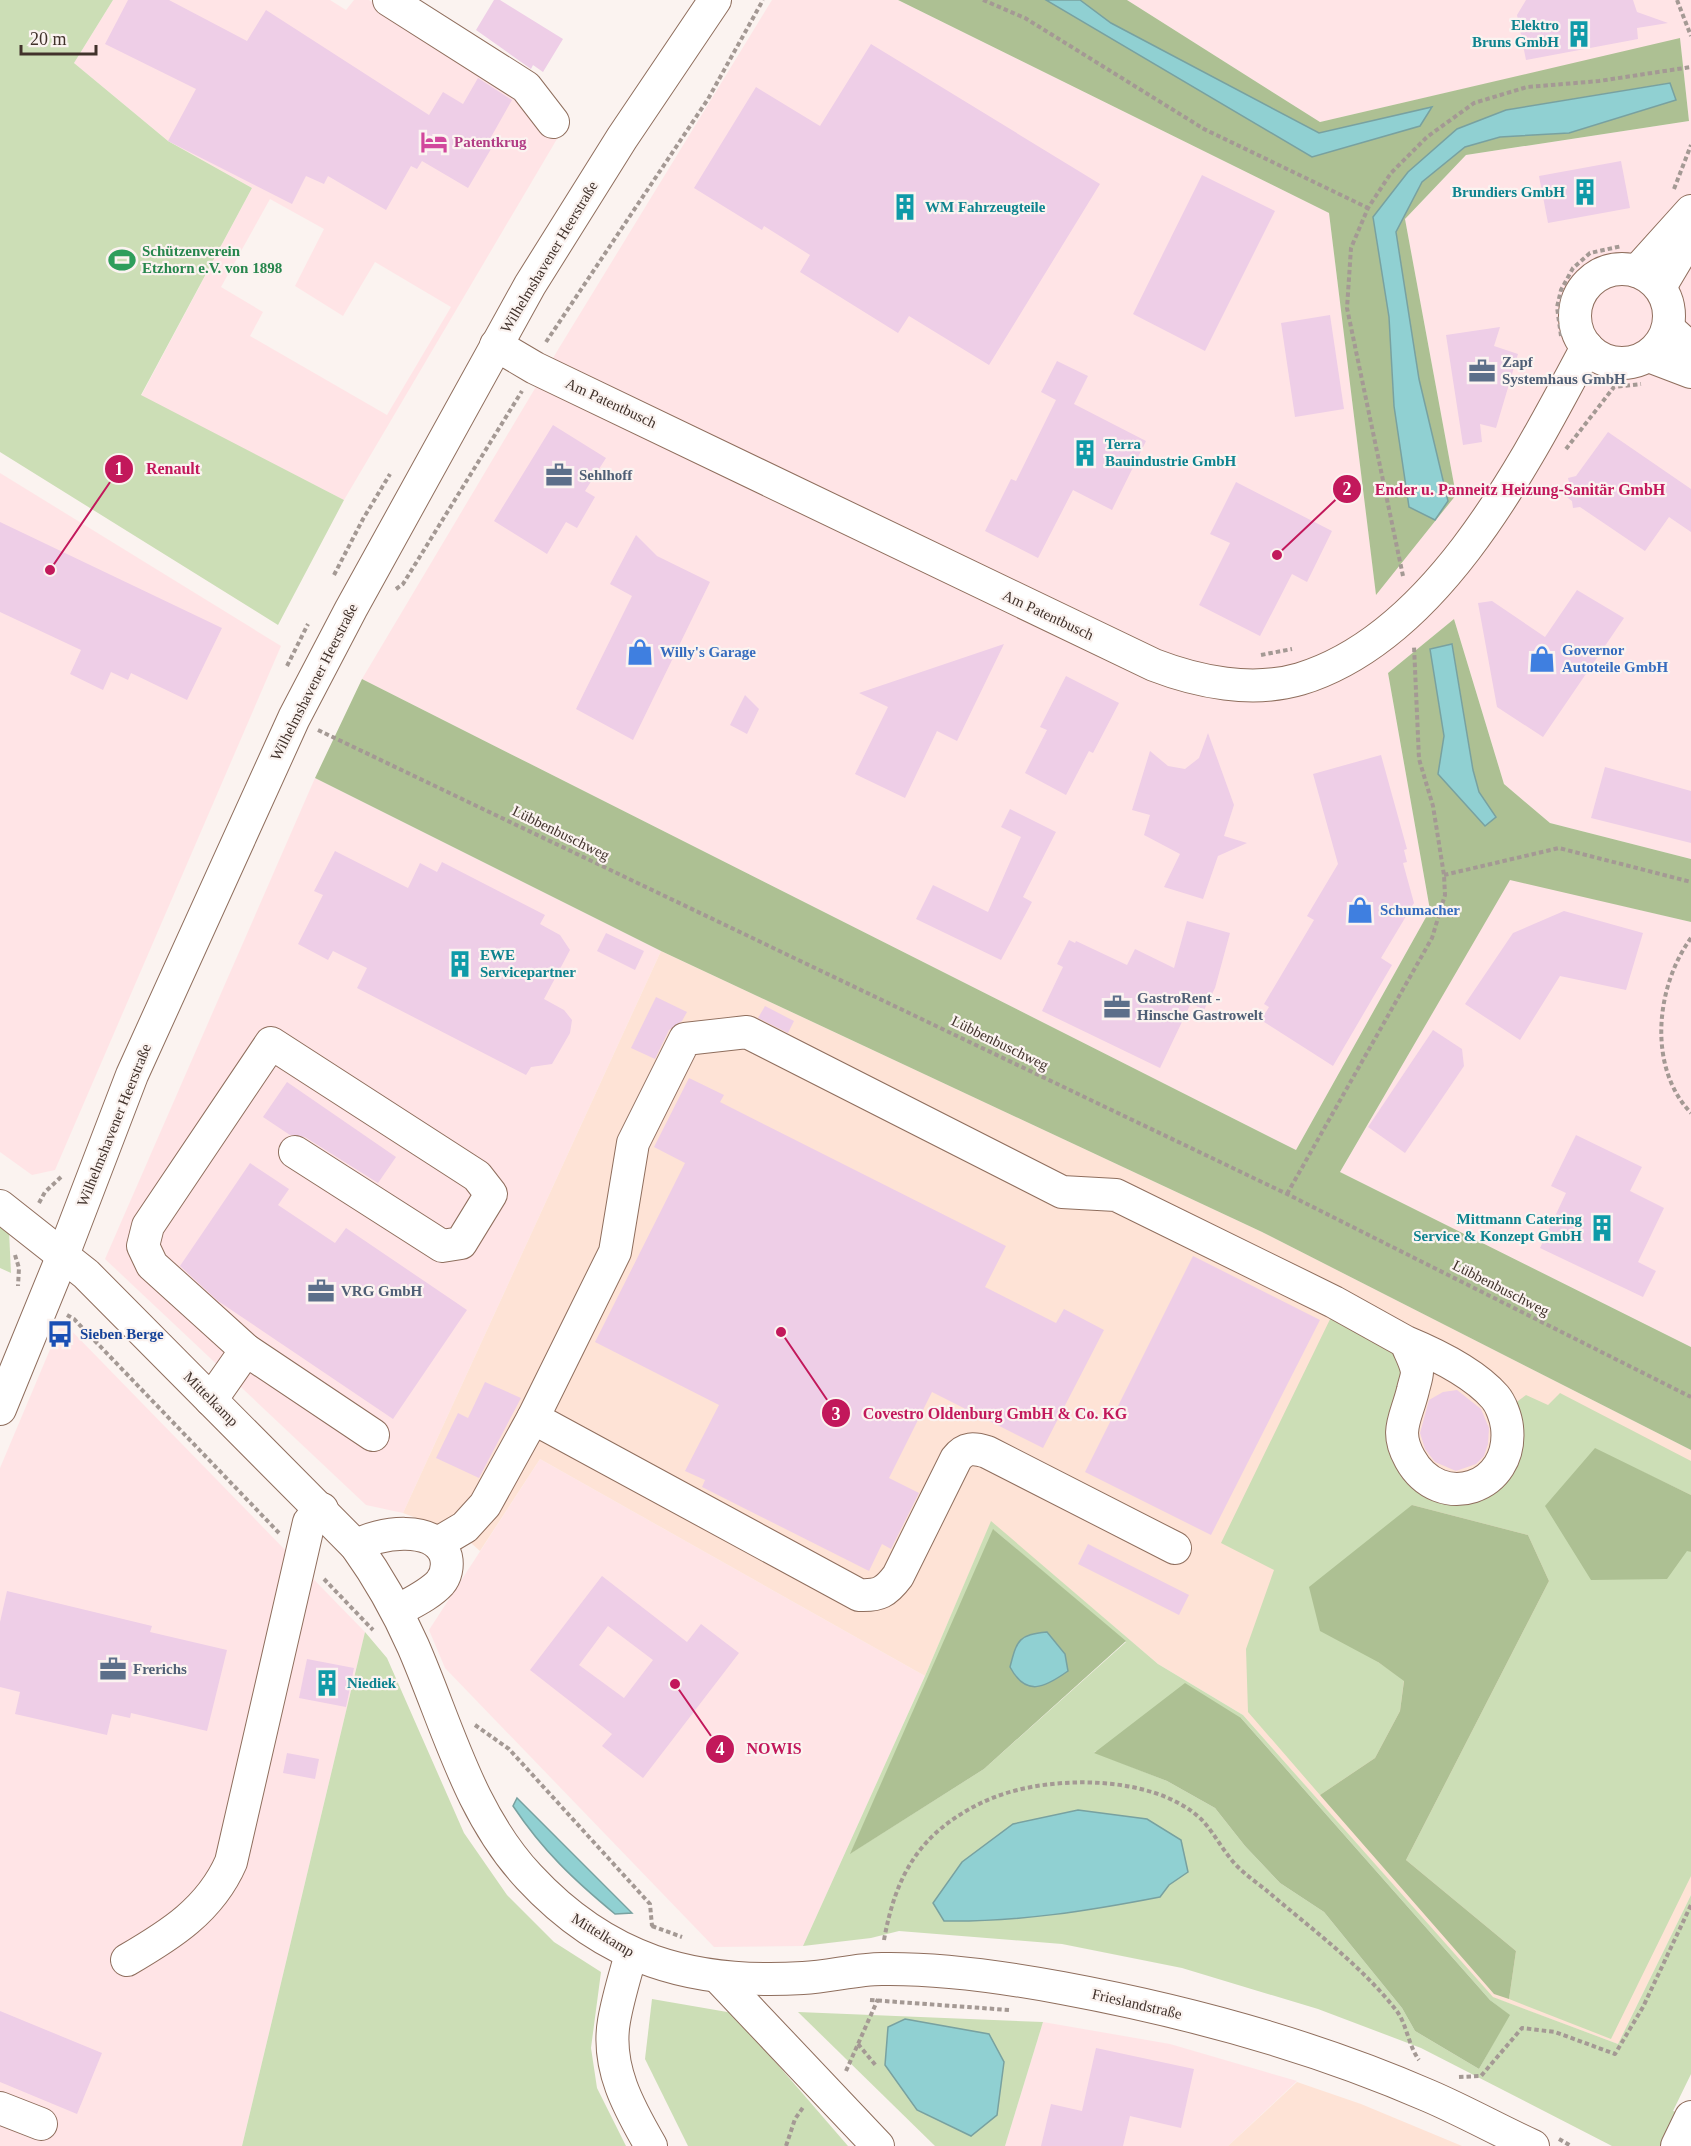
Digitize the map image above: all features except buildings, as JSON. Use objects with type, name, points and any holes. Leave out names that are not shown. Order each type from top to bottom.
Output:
[{"type":"street","points":[[389,0],[526,87],[553,122]]},
{"type":"street","name":"Wilhelmshavener Heerstraße","points":[[0,1409],[63,1255],[132,1075],[294,718],[496,345],[622,138],[715,0]]},
{"type":"street","points":[[1643,268],[1680,204]]},
{"type":"street","points":[[1691,235],[1643,268],[1606,272],[1593,279],[1583,291],[1577,304],[1575,319],[1585,350],[1648,369],[1691,372]]},
{"type":"street","points":[[1643,268],[1668,308],[1680,339],[1661,344],[1648,369]]},
{"type":"street","name":"Am Patentbusch","points":[[496,345],[535,368],[1154,665],[1187,678],[1224,685],[1299,679],[1365,649],[1410,613],[1434,588],[1484,521],[1550,447],[1585,350]]},
{"type":"street","points":[[438,1542],[465,1527],[485,1505],[533,1418],[615,1252],[633,1143],[685,1040],[747,1032],[1062,1192],[1116,1195],[1335,1302],[1406,1342],[1435,1354],[1496,1398],[1506,1420],[1509,1444],[1502,1465],[1483,1485],[1451,1490],[1422,1477],[1410,1458],[1400,1434],[1417,1372],[1406,1342]]},
{"type":"street","points":[[295,1152],[442,1246],[461,1243],[491,1194],[477,1176],[271,1043],[148,1226],[143,1246],[152,1265],[246,1350],[373,1435]]},
{"type":"street","points":[[0,1206],[63,1255]]},
{"type":"street","name":"Mittelkamp","points":[[63,1255],[86,1274],[322,1509],[356,1546],[377,1575],[397,1611],[449,1742],[488,1821],[536,1884],[576,1922],[631,1954],[676,1970],[719,1978]]},
{"type":"street","points":[[211,1400],[246,1350]]},
{"type":"street","points":[[533,1418],[859,1595],[875,1596],[887,1591],[898,1576],[956,1459],[961,1452],[974,1448],[987,1452],[1175,1548]]},
{"type":"street","points":[[127,1960],[172,1934],[201,1908],[222,1882],[231,1862],[309,1522],[322,1509]]},
{"type":"street","points":[[356,1546],[366,1539],[420,1534],[438,1542],[447,1560],[444,1577],[431,1590],[397,1611]]},
{"type":"street","points":[[631,1954],[613,2023],[615,2067],[625,2100],[651,2146]]},
{"type":"street","name":"Frieslandstraße","points":[[719,1978],[803,1978],[880,1969],[966,1973],[1062,1988],[1180,2014],[1332,2058],[1430,2096],[1533,2146]]},
{"type":"street","points":[[719,1978],[878,2146]]},
{"type":"street","points":[[0,2108],[41,2124]]},
{"type":"street","points":[[1677,2146],[1691,2117]]},
{"type":"path","points":[[983,0],[1025,18],[1204,129],[1368,208]]},
{"type":"path","points":[[1677,0],[1691,36]]},
{"type":"path","points":[[1411,572],[1404,580],[1347,308],[1351,248],[1368,208],[1391,173],[1427,137],[1474,104],[1527,87],[1599,81],[1691,67]]},
{"type":"path","points":[[1680,204],[1691,145]]},
{"type":"path","points":[[1585,350],[1557,307],[1561,290],[1573,268],[1590,253],[1643,268]]},
{"type":"path","points":[[545,343],[556,349]]},
{"type":"path","points":[[1550,447],[1614,387],[1648,369]]},
{"type":"path","points":[[523,389],[534,394]]},
{"type":"path","points":[[1405,651],[1422,637]]},
{"type":"path","points":[[1287,1194],[1432,938],[1444,895],[1444,875],[1433,806],[1419,759],[1414,644]]},
{"type":"path","points":[[1259,655],[1304,647]]},
{"type":"path","name":"Lübbenbuschweg","points":[[294,718],[1287,1194],[1691,1397]]},
{"type":"path","points":[[1444,875],[1559,848],[1691,882]]},
{"type":"path","points":[[1691,938],[1670,977],[1661,1034],[1662,1050],[1671,1081],[1691,1113]]},
{"type":"path","points":[[44,1302],[74,1319],[374,1631]]},
{"type":"path","points":[[509,1749],[650,1904]]},
{"type":"path","points":[[786,2146],[795,2119],[811,2096],[822,2086],[847,2071],[878,2000],[880,1969],[892,1900],[904,1872],[927,1839],[960,1814],[992,1798],[1030,1787],[1071,1782],[1117,1785],[1165,1797],[1201,1820],[1237,1866],[1343,1956],[1397,2011],[1422,2063]]},
{"type":"path","points":[[1452,2077],[1481,2076],[1522,2028],[1555,2032],[1615,2054],[1642,2007],[1691,1905]]},
{"type":"path","points":[[866,2000],[1021,2011]]},
{"type":"path","points":[[858,2043],[877,2067]]},
{"type":"shaded area","points":[[113,0],[330,0],[346,10],[354,0],[369,0],[567,122],[344,500],[141,396],[252,188],[168,141],[74,63]],"holes":[[[270,199],[324,229],[295,286],[343,316],[375,262],[451,307],[387,415],[250,336],[263,312],[221,287]]]},
{"type":"shaded area","points":[[772,0],[898,0],[1329,213],[1376,594],[1456,495],[1405,219],[1466,155],[1689,121],[1680,39],[1320,122],[1127,0],[1691,0],[1691,859],[1550,823],[1504,784],[1454,619],[1388,673],[1430,910],[1296,1150],[362,679],[559,348]]},
{"type":"shaded area","points":[[0,473],[281,646],[55,1170],[32,1175],[0,1152]]},
{"type":"shaded area","points":[[315,778],[661,951],[403,1513],[366,1505],[105,1259]]},
{"type":"shaded area","points":[[1510,879],[1691,922],[1691,1347],[1340,1172]]},
{"type":"shaded area","points":[[661,951],[1262,1232],[1691,1450],[1691,1895],[1618,2044],[1492,1997],[1243,1715],[1158,1664],[991,1522],[925,1676],[540,1459],[480,1551],[463,1536],[403,1513]]},
{"type":"shaded area","points":[[62,1321],[365,1632],[242,2146],[0,2146],[0,1468]]},
{"type":"shaded area","points":[[540,1459],[925,1676],[803,1946],[714,1947],[445,1668],[429,1630]]},
{"type":"shaded area","points":[[1043,2022],[1170,2044],[1297,2081],[1228,2146],[1005,2146]]},
{"type":"shaded area","points":[[1297,2082],[1361,2104],[1462,2146],[1228,2146]]},
{"type":"green space","points":[[0,0],[113,0],[74,63],[168,141],[252,188],[141,395],[344,500],[278,625],[0,452]]},
{"type":"green space","points":[[898,0],[1046,0],[1312,157],[1432,108],[1319,133],[1111,23],[1080,0],[1127,0],[1320,122],[1680,38],[1689,121],[1466,155],[1405,219],[1456,495],[1376,595],[1329,213]],"holes":[[[1670,83],[1676,100],[1569,133],[1500,137],[1465,147],[1422,182],[1396,232],[1419,379],[1448,501],[1435,520],[1421,511],[1394,406],[1389,317],[1373,217],[1506,110]]]},
{"type":"green space","points":[[1454,619],[1504,784],[1550,823],[1691,859],[1691,922],[1510,880],[1340,1172],[1691,1347],[1691,1450],[1262,1232],[661,951],[315,778],[362,679],[1296,1150],[1430,910],[1388,673]],"holes":[[[1452,644],[1473,770],[1479,792],[1496,817],[1485,826],[1439,774],[1444,736],[1430,649]]]},
{"type":"green space","points":[[0,1225],[9,1231],[11,1273],[0,1268]]},
{"type":"green space","points":[[1335,1309],[1394,1347],[1407,1368],[1391,1453],[1399,1471],[1418,1490],[1506,1481],[1517,1460],[1521,1444],[1520,1427],[1514,1404],[1526,1395],[1548,1405],[1560,1393],[1691,1461],[1691,1495],[1595,1449],[1691,1552],[1691,1876],[1611,2039],[1509,1999],[1516,1951],[1406,1860],[1549,1581],[1528,1535],[1412,1505],[1378,1662],[1404,1680],[1400,1711],[1375,1758],[1320,1795],[1248,1712],[1246,1649],[1274,1570],[1221,1543]]},
{"type":"green space","points":[[1595,1448],[1691,1495],[1691,1552],[1687,1551],[1667,1579],[1591,1580],[1545,1506]]},
{"type":"green space","points":[[1412,1505],[1528,1535],[1549,1581],[1406,1860],[1516,1951],[1509,1999],[1494,1994],[1320,1795],[1375,1758],[1400,1711],[1404,1681],[1378,1662],[1320,1631],[1309,1587]]},
{"type":"green space","points":[[991,1521],[1158,1664],[1243,1715],[1493,1997],[1618,2044],[1691,1895],[1691,2074],[1673,2111],[1691,2116],[1691,2146],[1612,2146],[1421,2048],[1318,2009],[1182,1968],[1062,1944],[899,1931],[871,1938],[803,1946],[925,1676]],"holes":[[[994,1530],[1126,1642],[984,1769],[851,1853]],[[1241,1718],[1490,2000],[1509,2015],[1479,2069],[1415,2031],[1402,2008],[1324,1912],[1280,1883],[1245,1846],[1215,1808],[1167,1781],[1094,1752]]]},
{"type":"green space","points":[[993,1529],[1126,1641],[984,1769],[850,1854]]},
{"type":"green space","points":[[365,1632],[387,1658],[464,1833],[507,1895],[554,1942],[601,1972],[591,2048],[597,2088],[626,2146],[242,2146]]},
{"type":"green space","points":[[1185,1683],[1241,1718],[1490,2000],[1510,2015],[1479,2069],[1415,2031],[1402,2008],[1324,1912],[1280,1883],[1245,1846],[1215,1808],[1167,1781],[1094,1753]]},
{"type":"green space","points":[[652,1999],[733,2013],[848,2146],[688,2146],[645,2059]]},
{"type":"green space","points":[[798,2012],[1043,2022],[1005,2146],[935,2146]]},
{"type":"water","points":[[1046,0],[1080,0],[1111,23],[1319,133],[1432,107],[1420,126],[1312,157]]},
{"type":"water","points":[[1670,83],[1676,100],[1569,133],[1500,137],[1465,147],[1422,182],[1396,232],[1419,379],[1448,501],[1435,520],[1409,507],[1394,406],[1389,317],[1373,217],[1408,172],[1457,129],[1506,110]]},
{"type":"water","points":[[1452,644],[1473,770],[1479,792],[1496,817],[1485,826],[1438,774],[1444,736],[1430,649]]},
{"type":"water","points":[[1047,1632],[1065,1654],[1068,1671],[1051,1682],[1036,1687],[1029,1686],[1022,1683],[1010,1667],[1017,1644],[1030,1635]]},
{"type":"water","points":[[517,1798],[632,1913],[615,1914],[560,1864],[513,1806]]},
{"type":"water","points":[[1078,1810],[1147,1819],[1181,1840],[1188,1872],[1169,1885],[1160,1897],[1053,1915],[999,1920],[944,1921],[933,1903],[962,1862],[1013,1824]]},
{"type":"water","points":[[905,2019],[989,2034],[1004,2062],[997,2115],[971,2136],[917,2110],[885,2065],[888,2027]]},
{"type":"place","name":"Elektro Bruns GmbH","points":[[1579,34]]},
{"type":"place","name":"Patentkrug","points":[[434,142]]},
{"type":"place","name":"Brundiers GmbH","points":[[1585,192]]},
{"type":"place","name":"WM Fahrzeugteile","points":[[905,207]]},
{"type":"place","name":"Schützenverein Etzhorn e.V. von 1898","points":[[122,260]]},
{"type":"place","name":"Zapf Systemhaus GmbH","points":[[1482,371]]},
{"type":"place","name":"Terra Bauindustrie GmbH","points":[[1085,453]]},
{"type":"place","name":"Sehlhoff","points":[[559,475]]},
{"type":"place","name":"Ender u. Panneitz Heizung-Sanitär GmbH","points":[[1277,555]]},
{"type":"place","name":"Renault","points":[[50,570]]},
{"type":"place","name":"Willy's Garage","points":[[640,652]]},
{"type":"place","name":"Governor Autoteile GmbH","points":[[1542,659]]},
{"type":"place","name":"Schumacher","points":[[1360,910]]},
{"type":"place","name":"EWE Servicepartner","points":[[460,964]]},
{"type":"place","name":"GastroRent - Hinsche Gastrowelt","points":[[1117,1007]]},
{"type":"place","name":"Mittmann Catering Service & Konzept GmbH","points":[[1602,1228]]},
{"type":"place","name":"VRG GmbH","points":[[321,1291]]},
{"type":"place","name":"Covestro Oldenburg GmbH & Co. KG","points":[[781,1332]]},
{"type":"place","name":"Sieben Berge","points":[[60,1334]]},
{"type":"place","name":"Frerichs","points":[[113,1669]]},
{"type":"place","name":"Niediek","points":[[327,1683]]},
{"type":"place","name":"NOWIS","points":[[675,1684]]}]
